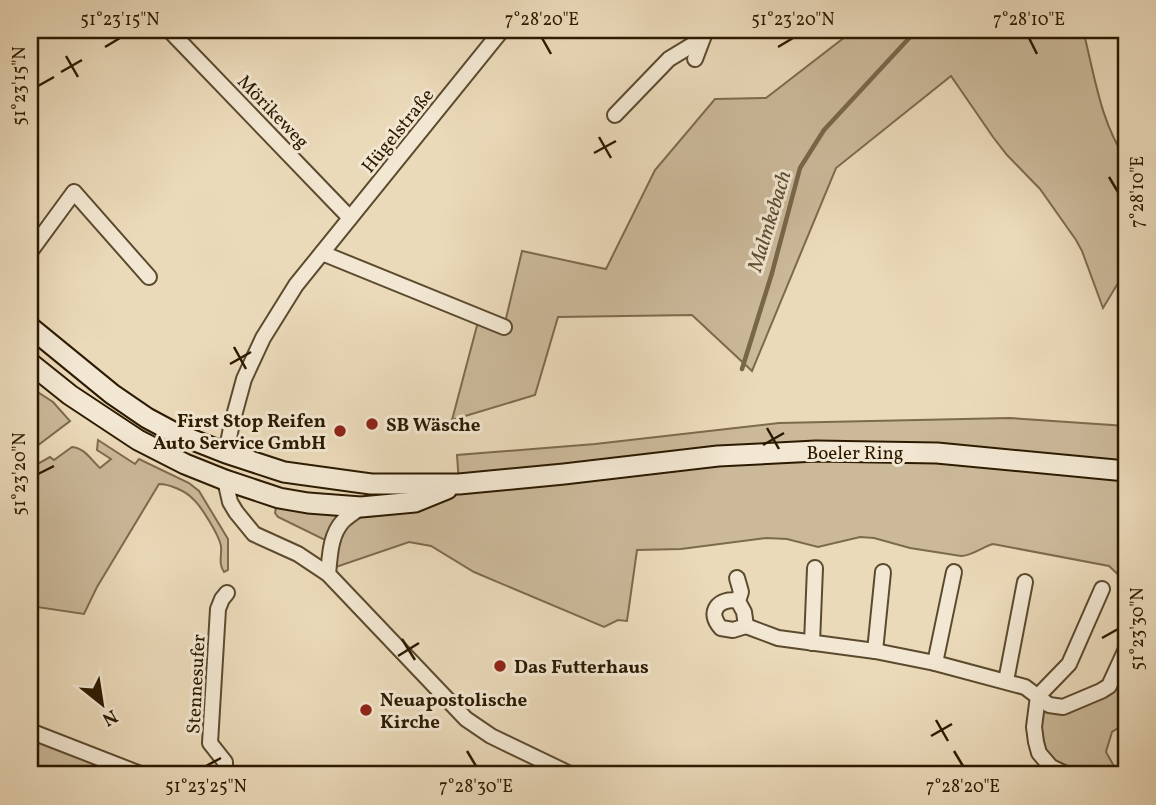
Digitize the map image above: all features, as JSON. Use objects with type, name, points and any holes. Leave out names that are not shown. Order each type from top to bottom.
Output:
[{"type":"main road","name":"Boeler Ring","points":[[30,327],[112,394],[175,433],[284,472],[371,484],[459,484],[718,456],[816,451],[937,453],[1126,471]]},
{"type":"main road","name":"Boeler Ring","points":[[30,363],[87,407],[138,440],[185,464],[279,498],[361,507],[415,502],[459,484]]},
{"type":"main road","points":[[225,480],[226,453]]},
{"type":"street","name":"Mörikeweg","points":[[169,30],[350,218]]},
{"type":"street","name":"Hügelstraße","points":[[226,453],[244,379],[263,338],[296,285],[502,30]]},
{"type":"street","points":[[695,59],[704,35]]},
{"type":"street","points":[[615,115],[669,59],[704,35]]},
{"type":"street","points":[[30,252],[74,192],[149,277]]},
{"type":"street","points":[[322,253],[504,327]]},
{"type":"street","points":[[225,480],[230,502],[254,534],[298,554],[328,574],[466,719],[491,736],[572,775]]},
{"type":"street","points":[[328,574],[330,549],[335,532],[343,521],[361,507]]},
{"type":"street","points":[[813,643],[816,569]]},
{"type":"street","points":[[875,651],[883,572]]},
{"type":"street","points":[[935,663],[954,572]]},
{"type":"street","points":[[737,578],[741,592],[738,601],[744,612],[746,626]]},
{"type":"street","points":[[1006,681],[1025,582]]},
{"type":"street","points":[[1068,775],[1051,767],[1040,753],[1034,727],[1038,696],[1069,664],[1102,589]]},
{"type":"street","name":"Stennesufer","points":[[225,775],[225,762],[211,743],[218,609],[227,593]]},
{"type":"street","points":[[738,601],[720,603],[716,607],[715,618],[721,628],[727,630],[746,626],[778,639],[875,651],[935,663],[1025,687],[1049,705],[1063,707],[1109,686],[1126,649]]},
{"type":"street","points":[[30,732],[143,775]]},
{"type":"shaded area","points":[[854,30],[1083,30],[1104,113],[1126,159],[1126,270],[1103,308],[1076,240],[1040,189],[993,137],[951,76],[836,168],[752,371],[692,315],[558,317],[535,395],[452,420],[479,318],[504,327],[522,251],[606,269],[655,170],[715,99],[766,98]]},
{"type":"shaded area","points":[[30,387],[53,402],[70,421],[37,446],[30,446]]},
{"type":"shaded area","points":[[1010,418],[1126,426],[1126,582],[1109,566],[993,544],[961,556],[910,548],[874,538],[860,537],[818,547],[787,539],[766,538],[681,549],[637,550],[627,621],[618,620],[604,627],[474,572],[431,546],[409,542],[333,568],[343,521],[459,484],[457,455],[595,444],[779,423]]},
{"type":"shaded area","points":[[98,440],[135,464],[139,459],[189,483],[199,491],[228,539],[228,570],[224,572],[222,569],[220,541],[196,503],[182,491],[159,484],[97,587],[84,614],[30,606],[30,468],[50,457],[54,460],[72,447],[84,452],[100,468],[111,459],[97,450]]},
{"type":"shaded area","points":[[276,507],[337,517],[326,539],[323,539],[278,517],[275,513]]},
{"type":"shaded area","points":[[1126,681],[1126,723],[1112,732],[1106,752],[1119,775],[1070,769],[1050,756],[1041,733],[1044,711],[1110,693]]},
{"type":"shaded area","points":[[30,731],[129,775],[44,775],[30,767]]},
{"type":"waterway","name":"Malmkebach","points":[[742,369],[772,273],[800,168],[824,130],[912,35]]},
{"type":"place","name":"SB Wäsche","points":[[372,424]]},
{"type":"place","name":"First Stop Reifen Auto Service GmbH","points":[[340,431]]},
{"type":"place","name":"Das Futterhaus","points":[[500,666]]},
{"type":"place","name":"Neuapostolische Kirche","points":[[366,710]]}]
